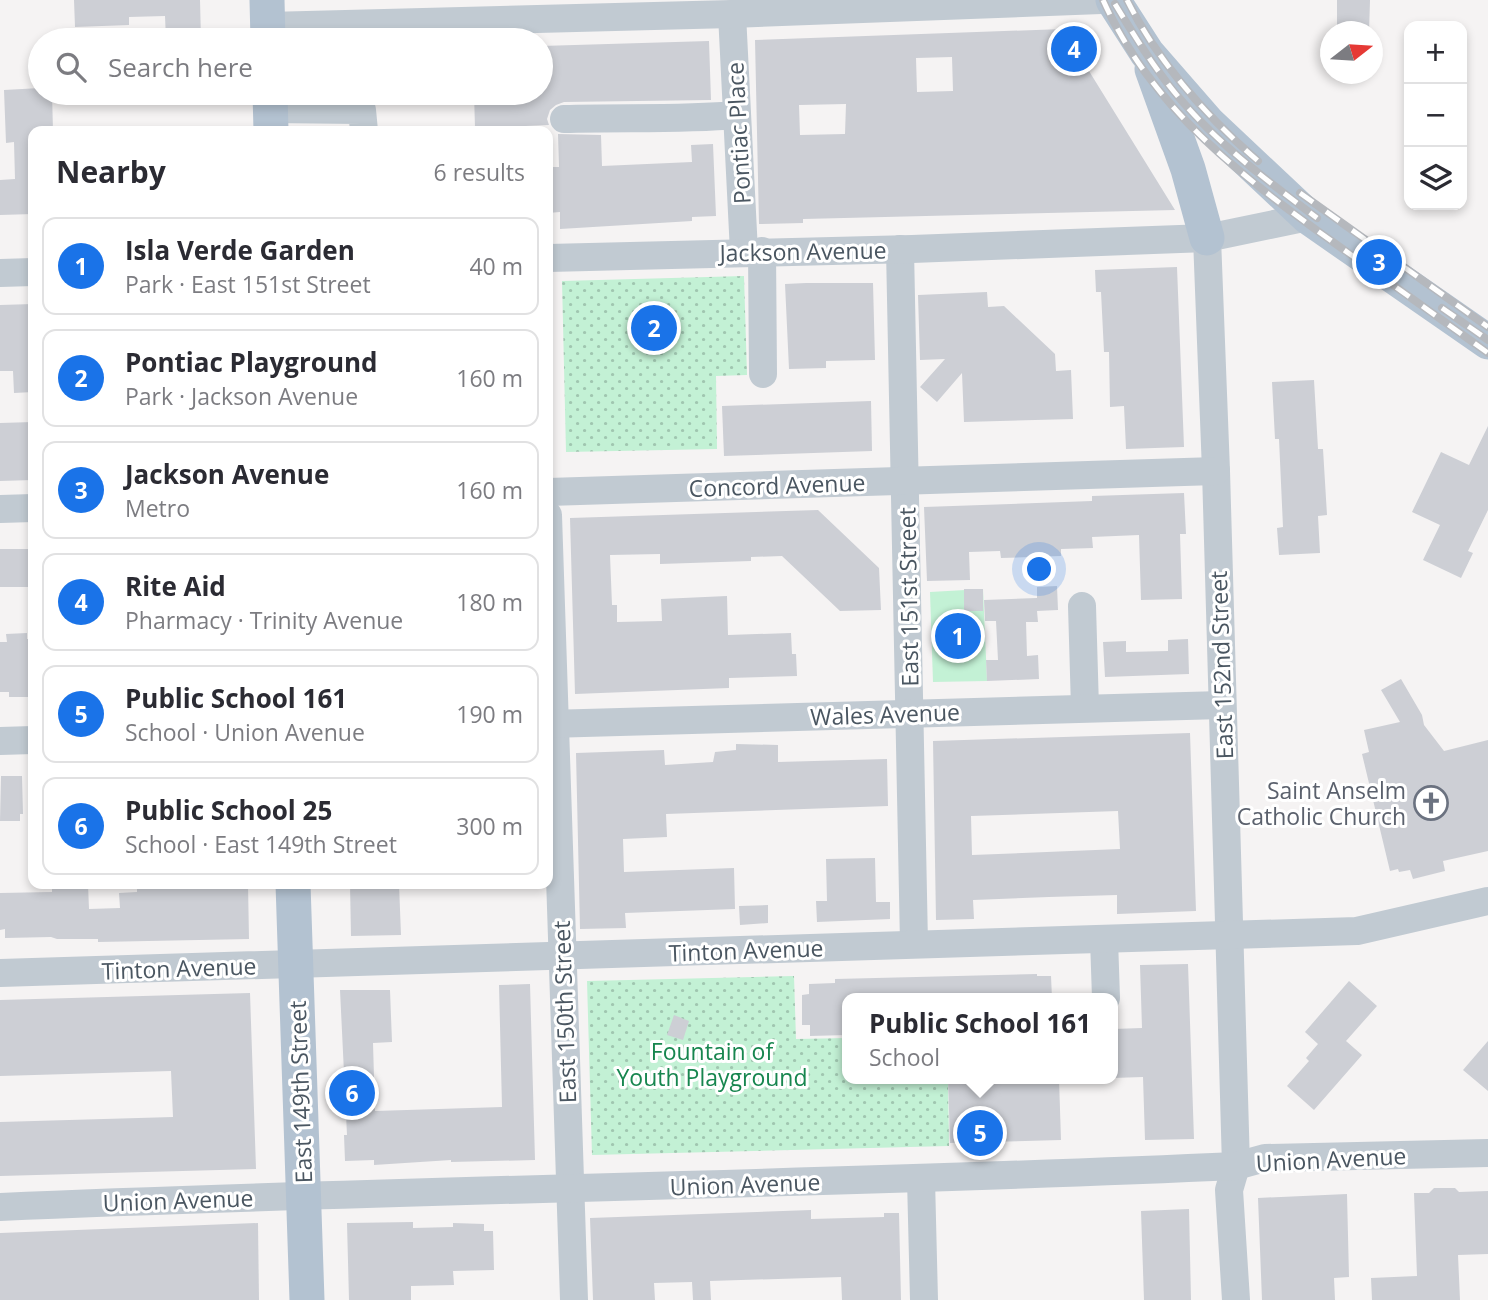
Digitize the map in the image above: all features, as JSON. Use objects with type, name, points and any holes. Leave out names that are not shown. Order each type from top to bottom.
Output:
[{"type":"main road","points":[[1113,0],[1147,53],[1208,122],[1308,217],[1488,342]]},
{"type":"main road","points":[[1147,53],[1188,169],[1207,238]]},
{"type":"main road","name":"East 149th Street","points":[[293,889],[307,1300]]},
{"type":"street","points":[[268,22],[732,14],[1101,0]]},
{"type":"street","name":"Pontiac Place","points":[[732,14],[737,115],[753,251],[763,374]]},
{"type":"street","points":[[270,111],[362,110],[363,126]]},
{"type":"street","points":[[564,119],[678,119],[737,115]]},
{"type":"street","name":"Jackson Avenue","points":[[553,258],[1207,238],[1308,217]]},
{"type":"street","name":"East 152nd Street","points":[[1207,238],[1236,1166],[1229,1190],[1236,1300]]},
{"type":"street","name":"East 151st Street","points":[[900,249],[914,944]]},
{"type":"street","points":[[0,273],[28,272]]},
{"type":"street","name":"Concord Avenue","points":[[553,492],[1216,471]]},
{"type":"street","points":[[0,509],[28,508]]},
{"type":"street","points":[[1083,606],[1085,708]]},
{"type":"street","name":"Wales Avenue","points":[[553,724],[1222,705]]},
{"type":"street","points":[[0,741],[28,740]]},
{"type":"street","name":"East 150th Street","points":[[553,766],[574,1300]]},
{"type":"street","name":"Tinton Avenue","points":[[0,973],[1357,932],[1488,901]]},
{"type":"street","points":[[1104,939],[1106,993]]},
{"type":"street","name":"Union Avenue","points":[[0,1207],[920,1179],[1236,1166],[1265,1158],[1488,1153]]},
{"type":"street","points":[[920,1179],[924,1300]]},
{"type":"green space","points":[[744,276],[747,375],[716,376],[717,449],[566,452],[562,281]]},
{"type":"green space","points":[[983,589],[987,681],[933,682],[930,592]]},
{"type":"green space","name":"Fountain of Youth Playground","points":[[794,976],[796,1039],[842,1038],[842,1084],[948,1084],[949,1146],[592,1155],[587,981]]},
{"type":"building","points":[[74,0],[200,0],[201,28],[166,28],[165,16],[129,17],[129,25],[75,27]]},
{"type":"building","points":[[1337,0],[1370,0],[1369,21],[1337,21]]},
{"type":"building","points":[[1063,29],[1175,210],[803,219],[803,223],[759,224],[755,40]],"holes":[[[952,57],[953,91],[917,92],[916,58]],[[846,104],[845,134],[800,135],[799,105]]]},
{"type":"building","points":[[709,41],[711,100],[564,102],[550,110],[547,119],[549,125],[475,126],[474,105],[553,105],[553,46]]},
{"type":"building","points":[[28,89],[28,105],[52,105],[53,126],[28,126],[28,214],[0,215],[0,180],[15,179],[14,142],[6,143],[4,90]]},
{"type":"building","points":[[558,134],[601,135],[602,166],[692,162],[691,145],[713,144],[716,216],[692,217],[692,221],[560,229],[560,212],[553,213],[553,167],[559,167]]},
{"type":"building","points":[[1177,267],[1184,447],[1126,449],[1124,406],[1110,407],[1109,352],[1104,352],[1101,292],[1096,292],[1095,270]]},
{"type":"building","points":[[873,283],[875,360],[826,361],[826,368],[789,369],[785,284]]},
{"type":"building","points":[[987,292],[988,307],[1004,306],[1055,354],[1056,371],[1071,370],[1073,419],[964,422],[962,373],[937,402],[920,387],[945,359],[920,360],[918,295]]},
{"type":"building","points":[[28,304],[28,392],[14,393],[13,371],[0,371],[0,305]]},
{"type":"building","points":[[1314,380],[1318,449],[1323,449],[1327,515],[1318,516],[1320,553],[1279,555],[1277,528],[1283,527],[1279,439],[1275,439],[1272,382]]},
{"type":"building","points":[[871,401],[872,451],[724,456],[722,406]]},
{"type":"building","points":[[28,422],[28,480],[0,481],[0,423]]},
{"type":"building","points":[[1488,426],[1488,510],[1468,551],[1473,553],[1461,578],[1423,560],[1440,525],[1412,512],[1441,452],[1469,465]]},
{"type":"building","points":[[1184,493],[1186,534],[1180,534],[1182,599],[1141,600],[1139,535],[1092,537],[1093,548],[1061,549],[1061,556],[1001,558],[1000,551],[969,552],[970,580],[927,581],[924,507],[1092,501],[1092,496]]},
{"type":"building","points":[[818,510],[879,568],[881,610],[840,611],[782,556],[751,557],[751,561],[660,564],[660,554],[610,555],[612,605],[617,605],[617,622],[662,621],[661,599],[727,596],[728,635],[791,633],[797,676],[729,678],[729,688],[575,694],[570,518]]},
{"type":"building","points":[[0,549],[28,549],[28,587],[0,587]]},
{"type":"building","points":[[1057,586],[1058,610],[1037,611],[1038,622],[1026,622],[1027,656],[1038,655],[1039,679],[987,681],[986,660],[998,660],[996,621],[985,621],[984,600],[1037,598],[1037,587]]},
{"type":"building","points":[[964,589],[983,589],[983,611],[964,611]]},
{"type":"building","points":[[27,633],[28,697],[9,697],[9,692],[0,692],[0,642],[7,642],[6,634]]},
{"type":"building","points":[[1188,639],[1189,674],[1105,677],[1103,642],[1126,641],[1126,652],[1168,651],[1168,640]]},
{"type":"building","name":"Saint Anselm Catholic Church","points":[[1401,679],[1422,715],[1424,725],[1444,751],[1488,740],[1488,851],[1443,861],[1445,871],[1413,879],[1410,870],[1390,871],[1362,754],[1369,752],[1364,730],[1400,722],[1381,690]]},
{"type":"building","points":[[1190,733],[1196,911],[1117,914],[1117,895],[1049,897],[973,900],[974,919],[936,920],[933,741]],"holes":[[[1118,811],[1120,849],[972,855],[971,816]]]},
{"type":"building","points":[[736,744],[778,745],[778,762],[887,759],[888,806],[666,814],[667,837],[623,839],[624,872],[734,868],[735,909],[625,913],[626,928],[580,929],[576,753],[664,750],[665,765],[713,762],[715,752],[736,750]]},
{"type":"building","points":[[1,776],[22,776],[23,814],[20,814],[20,821],[0,821]]},
{"type":"building","points":[[875,858],[876,902],[890,902],[890,919],[817,922],[816,901],[827,901],[826,859]]},
{"type":"building","points":[[52,889],[88,889],[89,909],[120,908],[119,893],[137,892],[137,889],[248,889],[249,939],[98,942],[98,939],[5,938],[5,929],[0,930],[0,893],[52,892]]},
{"type":"building","points":[[350,889],[399,889],[401,935],[351,936]]},
{"type":"building","points":[[768,905],[768,923],[740,925],[739,906]]},
{"type":"building","points":[[1188,964],[1194,1139],[1145,1140],[1143,1077],[1118,1078],[1118,1029],[1142,1028],[1140,965]]},
{"type":"building","points":[[1037,974],[1051,976],[1052,993],[842,993],[842,1035],[810,1036],[810,1025],[802,1025],[802,995],[809,994],[809,984],[835,983],[835,979]]},
{"type":"building","points":[[1349,981],[1377,1006],[1346,1041],[1362,1055],[1314,1110],[1287,1086],[1309,1061],[1306,1058],[1318,1044],[1305,1032]]},
{"type":"building","points":[[530,984],[535,1160],[451,1160],[374,1165],[374,1160],[345,1161],[344,1135],[347,1135],[340,990],[390,990],[392,1042],[373,1043],[375,1111],[502,1107],[499,985]]},
{"type":"building","points":[[250,993],[256,1169],[0,1176],[0,1122],[173,1117],[171,1071],[0,1076],[0,1000]]},
{"type":"building","points":[[674,1015],[689,1021],[683,1040],[667,1035]]},
{"type":"building","points":[[1488,1041],[1488,1091],[1463,1070]]},
{"type":"building","points":[[948,1084],[1059,1084],[1061,1140],[950,1143]]},
{"type":"building","points":[[1434,1188],[1455,1188],[1459,1192],[1488,1191],[1488,1254],[1458,1255],[1460,1300],[1372,1300],[1371,1278],[1417,1276],[1414,1193],[1429,1193]]},
{"type":"building","points":[[1347,1194],[1349,1277],[1334,1278],[1335,1300],[1262,1300],[1258,1198]]},
{"type":"building","points":[[1189,1209],[1191,1300],[1144,1300],[1141,1211]]},
{"type":"building","points":[[811,1210],[811,1219],[884,1217],[884,1213],[899,1213],[901,1300],[842,1300],[841,1277],[710,1281],[711,1300],[693,1300],[692,1282],[654,1283],[655,1300],[593,1300],[590,1218]]},
{"type":"building","points":[[413,1222],[413,1228],[453,1227],[453,1223],[484,1224],[484,1231],[493,1231],[494,1270],[453,1271],[454,1285],[411,1286],[411,1300],[349,1300],[347,1223]]},
{"type":"building","points":[[258,1223],[259,1300],[0,1300],[0,1233]]},
{"type":"railway","points":[[1103,0],[1124,40],[1148,76],[1205,140],[1270,195],[1488,353]]},
{"type":"railway","points":[[1127,0],[1153,45],[1185,87],[1220,126],[1258,161]]},
{"type":"railway","points":[[1115,4],[1159,72],[1193,114],[1232,151],[1317,218]]},
{"type":"railway","points":[[1300,193],[1488,327]]},
{"type":"railway","points":[[1442,308],[1488,340]]},
{"type":"place","name":"Rite Aid","points":[[1074,49]]},
{"type":"place","name":"Jackson Avenue","points":[[1379,262]]},
{"type":"place","name":"Pontiac Playground","points":[[654,328]]},
{"type":"place","name":"Isla Verde Garden","points":[[958,636]]},
{"type":"place","name":"Saint Anselm Catholic Church","points":[[1431,803]]},
{"type":"place","name":"Public School 25","points":[[352,1093]]},
{"type":"place","name":"Public School 161","points":[[980,1133]]}]
